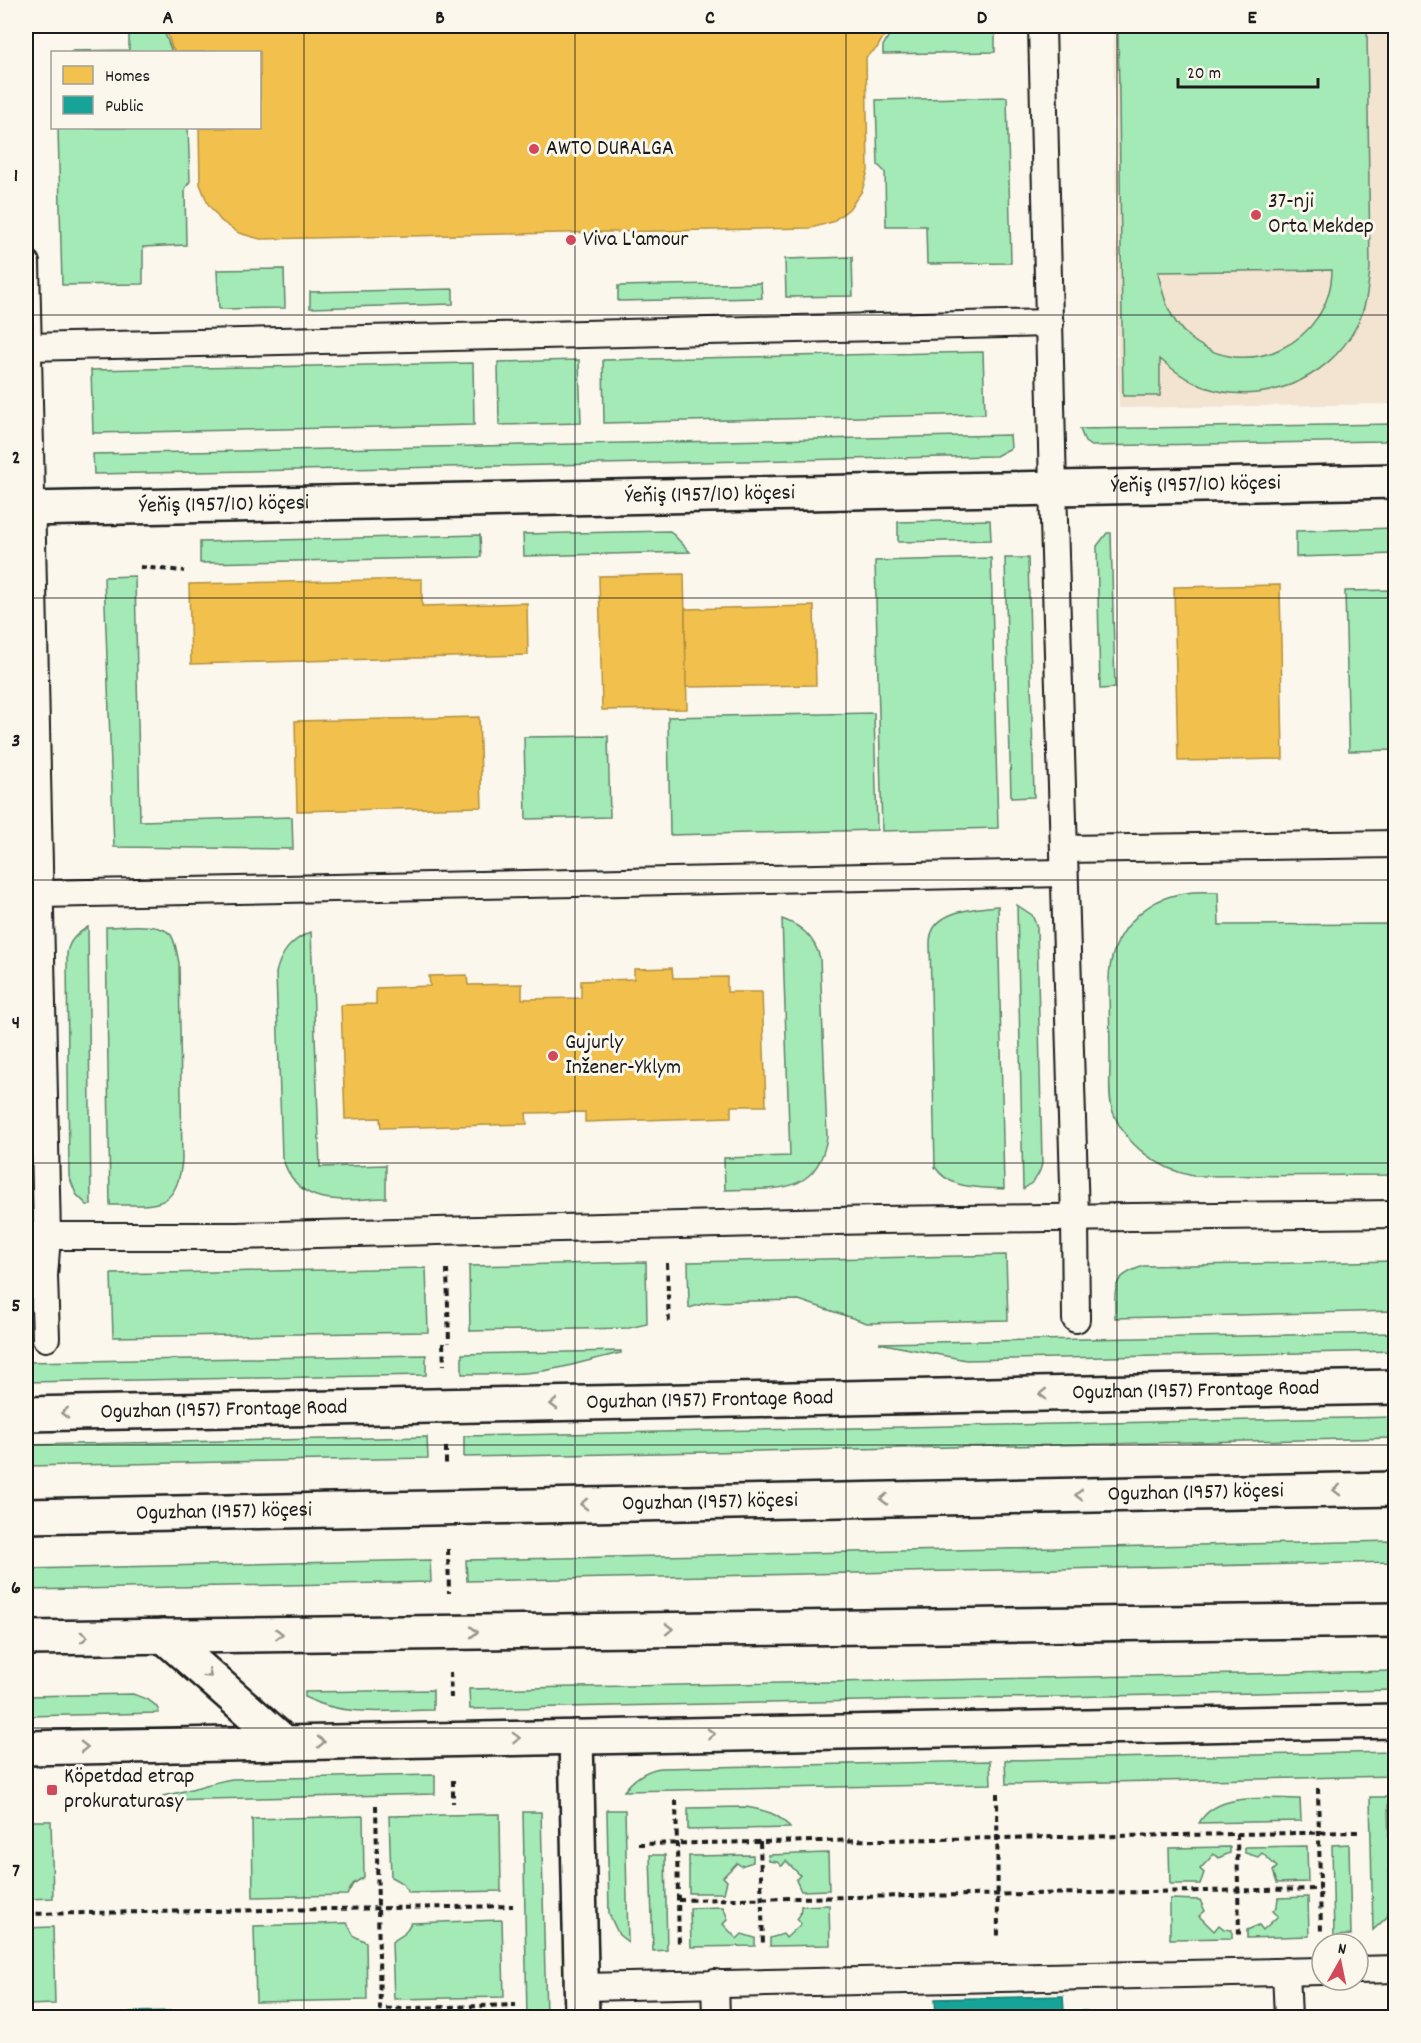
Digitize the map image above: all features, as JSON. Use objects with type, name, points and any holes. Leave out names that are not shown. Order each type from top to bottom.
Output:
[{"type":"street","name":"Ýeňiş (1957/10) köçesi","points":[[28,509],[1395,481]]},
{"type":"street","name":"Oguzhan (1957) Frontage Road","points":[[26,1414],[1395,1387]]},
{"type":"street","name":"Oguzhan (1957) köçesi","points":[[26,1516],[1395,1489]]},
{"type":"street","points":[[26,1638],[1395,1620]]},
{"type":"street","points":[[164,1635],[285,1743]]},
{"type":"street","points":[[26,1748],[1395,1721]]},
{"type":"street","points":[[576,1737],[582,2002]]},
{"type":"lane","points":[[1042,26],[1076,1318]]},
{"type":"lane","points":[[26,262],[35,909],[36,1236],[44,1276],[46,1338]]},
{"type":"lane","points":[[27,347],[1050,323]]},
{"type":"lane","points":[[35,909],[1395,844]]},
{"type":"lane","points":[[36,1236],[237,1236],[666,1224],[1395,1214]]},
{"type":"lane","points":[[1370,1970],[1395,1969]]},
{"type":"lane","points":[[1286,1971],[1288,2018]]},
{"type":"lane","points":[[582,2002],[715,1983],[1310,1971]]},
{"type":"lane","points":[[715,1983],[716,2018]]},
{"type":"path","points":[[140,567],[184,571]]},
{"type":"path","points":[[666,1224],[669,1326]]},
{"type":"path","points":[[446,1231],[449,1343]]},
{"type":"path","points":[[443,1343],[453,1803]]},
{"type":"path","points":[[1318,1788],[1321,1932]]},
{"type":"path","points":[[997,1793],[998,1978]]},
{"type":"path","points":[[676,1800],[679,1948]]},
{"type":"path","points":[[376,1805],[380,2009],[516,2005]]},
{"type":"path","points":[[638,1844],[1359,1832]]},
{"type":"path","points":[[1237,1834],[1239,1937]]},
{"type":"path","points":[[760,1842],[763,1946]]},
{"type":"path","points":[[678,1900],[1320,1889]]},
{"type":"path","points":[[26,1914],[513,1906]]},
{"type":"shaded area","name":"37-nji Orta Mekdep","points":[[1113,26],[1395,26],[1395,404],[1119,408]]},
{"type":"green space","points":[[129,26],[162,26],[172,51],[71,51],[129,50]]},
{"type":"green space","points":[[894,26],[934,26],[935,30],[995,29],[995,52],[883,54],[883,46]]},
{"type":"green space","name":"37-nji Orta Mekdep","points":[[1118,26],[1367,26],[1370,269],[1362,313],[1344,346],[1310,375],[1290,385],[1246,394],[1224,392],[1202,386],[1180,374],[1160,359],[1160,396],[1123,396]],"holes":[[[1332,270],[1328,296],[1317,318],[1301,335],[1282,348],[1259,356],[1235,357],[1211,351],[1182,330],[1168,307],[1158,272]]]},
{"type":"green space","points":[[1007,97],[1011,263],[927,264],[926,226],[886,226],[885,172],[878,165],[876,100]]},
{"type":"green space","points":[[58,129],[188,129],[190,181],[185,189],[186,245],[143,247],[143,284],[62,285]]},
{"type":"green space","points":[[852,257],[853,296],[786,297],[785,259]]},
{"type":"green space","points":[[284,269],[285,308],[219,309],[217,270]]},
{"type":"green space","points":[[761,283],[762,298],[618,301],[618,286]]},
{"type":"green space","points":[[453,289],[453,304],[310,308],[310,292]]},
{"type":"green space","points":[[983,352],[985,414],[604,423],[603,360]]},
{"type":"green space","points":[[579,360],[581,423],[499,425],[498,362]]},
{"type":"green space","points":[[473,363],[474,425],[93,433],[91,370]]},
{"type":"green space","points":[[1396,424],[1391,437],[1384,441],[1091,446],[1085,442],[1080,429]]},
{"type":"green space","points":[[1010,435],[1011,448],[996,456],[94,474],[93,454]]},
{"type":"green space","points":[[990,520],[991,540],[898,542],[898,522]]},
{"type":"green space","points":[[1395,528],[1395,554],[1296,557],[1296,531]]},
{"type":"green space","points":[[670,531],[690,552],[524,556],[523,534]]},
{"type":"green space","points":[[1107,533],[1111,533],[1115,688],[1100,689],[1097,546]]},
{"type":"green space","points":[[480,535],[481,557],[200,563],[200,542]]},
{"type":"green space","points":[[991,558],[998,828],[882,831],[875,561]]},
{"type":"green space","points":[[1005,558],[1028,558],[1034,797],[1011,798]]},
{"type":"green space","points":[[135,576],[140,821],[292,817],[293,849],[114,847],[104,577]]},
{"type":"green space","points":[[1395,590],[1395,750],[1349,751],[1345,591]]},
{"type":"green space","points":[[874,713],[877,830],[670,835],[668,717]]},
{"type":"green space","points":[[608,736],[610,817],[526,819],[524,737]]},
{"type":"green space","points":[[1218,892],[1219,925],[1395,924],[1395,1175],[1193,1176],[1156,1162],[1135,1145],[1119,1124],[1111,1106],[1110,1087],[1109,979],[1115,948],[1131,922],[1156,902],[1186,893]]},
{"type":"green space","points":[[1017,905],[1032,915],[1037,927],[1042,1163],[1036,1178],[1023,1189]]},
{"type":"green space","points":[[998,906],[1004,1189],[957,1184],[941,1174],[935,1167],[930,943],[932,932],[945,918],[965,910]]},
{"type":"green space","points":[[782,919],[796,925],[811,938],[820,958],[827,1137],[822,1156],[814,1170],[803,1180],[776,1188],[725,1190],[724,1158],[790,1156]]},
{"type":"green space","points":[[150,926],[166,931],[174,941],[179,963],[182,1160],[175,1189],[160,1202],[150,1204],[110,1205],[106,927]]},
{"type":"green space","points":[[88,927],[91,1205],[87,1205],[76,1194],[69,1176],[67,953],[74,938]]},
{"type":"green space","points":[[311,932],[320,1167],[386,1165],[386,1198],[338,1200],[311,1194],[299,1186],[282,1157],[276,973],[284,953],[292,943]]},
{"type":"green space","points":[[1006,1255],[1008,1320],[867,1323],[799,1300],[709,1302],[689,1308],[688,1262]]},
{"type":"green space","points":[[1395,1261],[1395,1311],[1115,1318],[1117,1284],[1126,1274],[1144,1266]]},
{"type":"green space","points":[[646,1262],[647,1324],[629,1328],[470,1331],[469,1266]]},
{"type":"green space","points":[[426,1268],[428,1332],[113,1337],[111,1274]]},
{"type":"green space","points":[[1395,1333],[1395,1351],[966,1360],[879,1343]]},
{"type":"green space","points":[[621,1351],[621,1353],[543,1371],[513,1374],[462,1374],[462,1354]]},
{"type":"green space","points":[[426,1355],[426,1375],[26,1382],[26,1362]]},
{"type":"green space","points":[[1396,1417],[1395,1438],[464,1457],[464,1436]]},
{"type":"green space","points":[[427,1437],[428,1458],[26,1466],[26,1445]]},
{"type":"green space","points":[[1395,1541],[1395,1562],[467,1581],[466,1560]]},
{"type":"green space","points":[[430,1560],[431,1582],[26,1590],[26,1569]]},
{"type":"green space","points":[[1396,1671],[1395,1690],[470,1709],[469,1689]]},
{"type":"green space","points":[[433,1690],[433,1710],[351,1710],[320,1704],[305,1697],[305,1692]]},
{"type":"green space","points":[[133,1694],[153,1703],[159,1713],[26,1716],[26,1696]]},
{"type":"green space","points":[[1395,1752],[1395,1776],[1006,1784],[1005,1760]]},
{"type":"green space","points":[[990,1761],[991,1784],[624,1791],[640,1775],[661,1768]]},
{"type":"green space","points":[[435,1775],[435,1794],[162,1800],[162,1796],[232,1779]]},
{"type":"green space","points":[[1370,1797],[1388,1797],[1390,1904],[1387,1917],[1373,1930]]},
{"type":"green space","points":[[1259,1798],[1300,1799],[1301,1821],[1199,1823],[1207,1813],[1231,1801]]},
{"type":"green space","points":[[746,1807],[776,1816],[790,1828],[688,1830],[688,1808]]},
{"type":"green space","points":[[607,1810],[625,1810],[628,1942],[619,1935],[609,1914]]},
{"type":"green space","points":[[523,1812],[541,1812],[546,2017],[527,2017]]},
{"type":"green space","points":[[500,1814],[501,1891],[409,1893],[402,1883],[391,1877],[389,1816]]},
{"type":"green space","points":[[363,1816],[364,1877],[353,1884],[347,1895],[253,1897],[252,1819]]},
{"type":"green space","points":[[26,1821],[51,1821],[53,1898],[26,1899]]},
{"type":"green space","points":[[1349,1844],[1351,1932],[1334,1932],[1332,1845]]},
{"type":"green space","points":[[1307,1846],[1308,1882],[1277,1883],[1273,1871],[1277,1867],[1262,1853],[1258,1857],[1245,1853],[1245,1847]]},
{"type":"green space","points":[[1230,1847],[1230,1853],[1218,1858],[1214,1854],[1200,1869],[1204,1873],[1200,1884],[1170,1884],[1169,1848]]},
{"type":"green space","points":[[828,1853],[829,1890],[801,1891],[796,1880],[800,1875],[786,1861],[782,1866],[777,1862],[769,1861],[768,1855]]},
{"type":"green space","points":[[650,1855],[665,1855],[667,1950],[653,1951]]},
{"type":"green space","points":[[753,1855],[753,1862],[741,1866],[737,1863],[723,1877],[727,1881],[724,1893],[689,1893],[689,1856]]},
{"type":"green space","points":[[1308,1897],[1309,1936],[1247,1938],[1247,1930],[1259,1925],[1263,1930],[1278,1916],[1273,1911],[1277,1906],[1278,1898]]},
{"type":"green space","points":[[1170,1899],[1200,1900],[1205,1911],[1199,1916],[1214,1931],[1219,1925],[1224,1929],[1232,1930],[1232,1938],[1170,1939]]},
{"type":"green space","points":[[829,1905],[830,1945],[770,1946],[770,1938],[783,1934],[786,1938],[801,1924],[797,1919],[801,1906]]},
{"type":"green space","points":[[723,1907],[728,1919],[723,1924],[737,1939],[742,1934],[755,1938],[755,1946],[691,1947],[690,1908]]},
{"type":"green space","points":[[502,1920],[504,1997],[394,1999],[392,1942],[404,1934],[411,1923]]},
{"type":"green space","points":[[347,1923],[354,1936],[366,1942],[367,2000],[256,2002],[254,1926]]},
{"type":"green space","points":[[53,1927],[55,2004],[26,2005],[26,1928]]},
{"type":"building: Homes","name":"AWTO DURALGA","points":[[165,26],[890,26],[877,48],[866,57],[868,171],[862,191],[849,209],[832,222],[811,228],[260,239],[239,233],[221,221],[208,204],[200,184],[199,129],[261,129],[261,51],[175,51]]},
{"type":"building: Homes","points":[[684,574],[687,709],[602,710],[599,576]]},
{"type":"building: Homes","points":[[422,579],[422,606],[527,603],[528,655],[191,664],[189,584]]},
{"type":"building: Homes","points":[[1280,585],[1283,759],[1178,761],[1174,587]]},
{"type":"building: Homes","points":[[814,606],[816,685],[686,687],[685,609]]},
{"type":"building: Homes","points":[[479,717],[482,807],[297,811],[295,721]]},
{"type":"building: Homes","name":"Gujurly Inžener-Yklym","points":[[672,968],[673,978],[727,977],[727,992],[762,992],[766,1106],[731,1106],[731,1117],[585,1122],[585,1112],[526,1113],[527,1124],[381,1128],[380,1118],[345,1119],[341,1005],[376,1004],[376,988],[430,986],[429,976],[467,975],[468,985],[522,984],[522,999],[581,998],[581,981],[634,979],[634,969]]},
{"type":"building: Public","points":[[1063,1996],[1064,2012],[1086,2011],[1086,2018],[914,2018],[914,2016],[936,2015],[935,1999]]},
{"type":"building: Public","points":[[175,2011],[175,2018],[130,2018],[130,2012]]},
{"type":"place","name":"AWTO DURALGA","points":[[534,149]]},
{"type":"place","name":"37-nji Orta Mekdep","points":[[1256,215]]},
{"type":"place","name":"Viva L'amour","points":[[571,240]]},
{"type":"place","name":"Gujurly Inžener-Yklym","points":[[553,1056]]},
{"type":"place","name":"Köpetdad etrap prokuraturasy","points":[[52,1790]]}]
